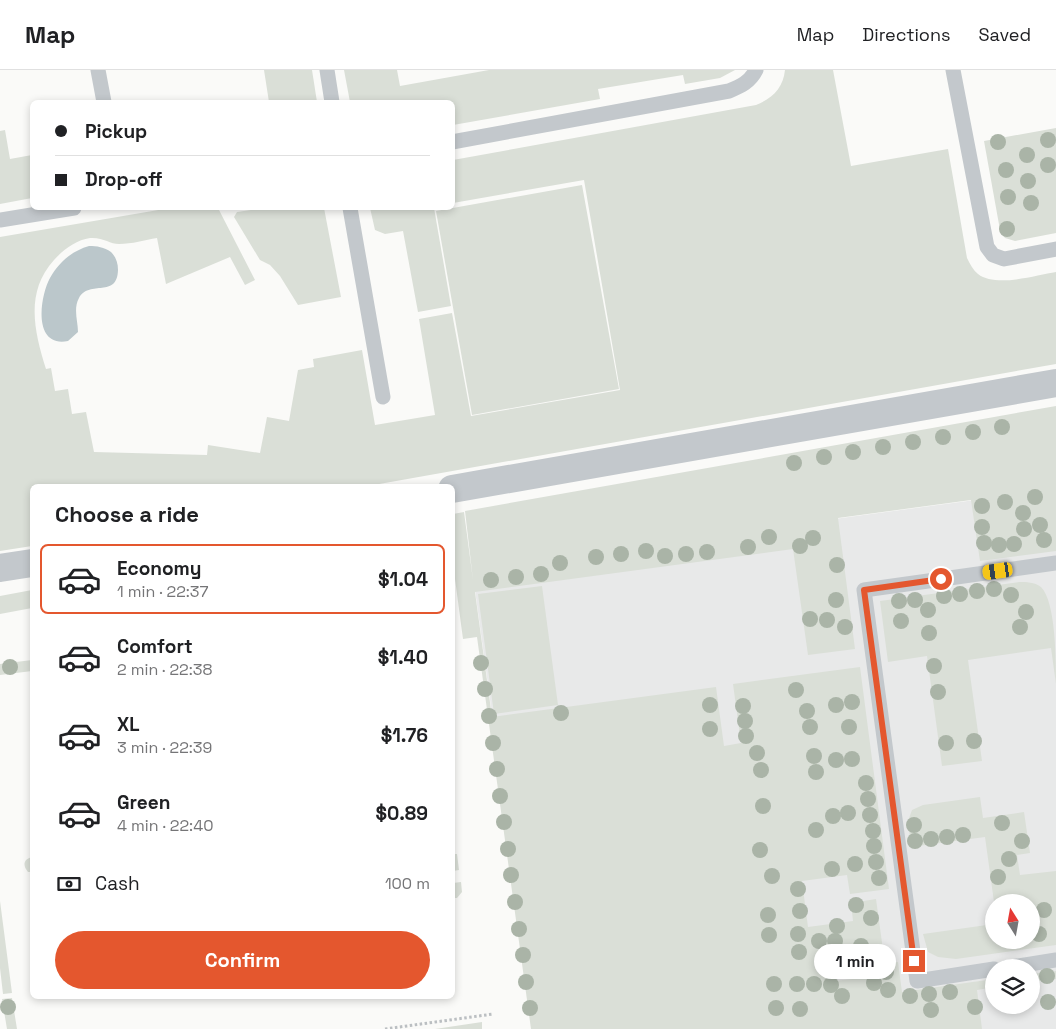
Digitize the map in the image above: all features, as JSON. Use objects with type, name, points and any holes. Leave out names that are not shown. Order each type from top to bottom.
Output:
[{"type":"street","points":[[455,488],[1056,383]]},
{"type":"street","points":[[0,568],[30,563]]},
{"type":"lane","points":[[98,70],[104,100]]},
{"type":"lane","points":[[327,70],[332,100]]},
{"type":"lane","points":[[455,141],[729,91],[752,78],[756,70]]},
{"type":"lane","points":[[953,70],[987,247],[993,255],[1004,259],[1056,249]]},
{"type":"lane","points":[[0,220],[62,210]]},
{"type":"lane","points":[[350,210],[383,397]]},
{"type":"lane","points":[[985,970],[917,981],[864,590],[1056,563]]},
{"type":"lane","points":[[1040,963],[1056,960]]},
{"type":"path","points":[[385,1029],[493,1014]]},
{"type":"shaded area","points":[[264,70],[312,70],[317,100],[269,100]]},
{"type":"shaded area","points":[[344,70],[397,70],[400,86],[489,70],[735,70],[720,78],[685,84],[683,75],[598,89],[600,99],[455,125],[455,100],[350,100]]},
{"type":"shaded area","points":[[785,70],[833,70],[851,166],[948,149],[967,258],[975,271],[986,278],[995,280],[1027,278],[1056,272],[1056,364],[379,484],[30,484],[30,546],[0,551],[0,237],[158,210],[219,210],[255,280],[245,285],[230,257],[166,284],[157,238],[119,244],[99,239],[85,239],[70,246],[54,260],[45,272],[39,285],[36,299],[35,312],[38,340],[46,369],[51,368],[55,391],[68,389],[72,414],[86,412],[94,452],[207,455],[208,445],[260,453],[267,417],[289,421],[298,370],[314,367],[313,359],[362,350],[375,425],[435,415],[419,319],[452,313],[471,416],[620,390],[584,180],[455,203],[455,160],[756,105],[776,92]]},
{"type":"shaded area","points":[[1056,128],[1056,233],[1015,241],[1005,238],[1000,230],[984,141]]},
{"type":"shaded area","points":[[5,130],[10,159],[30,155],[30,198],[0,204],[0,131]]},
{"type":"shaded area","points":[[582,185],[619,389],[472,415],[436,211],[455,210],[455,208]]},
{"type":"shaded area","points":[[251,210],[324,210],[341,297],[298,305],[280,276],[270,265],[260,260],[234,217],[237,212]]},
{"type":"shaded area","points":[[370,210],[434,210],[451,306],[418,312],[403,231],[385,234],[375,230]]},
{"type":"shaded area","points":[[89,246],[103,248],[113,254],[118,265],[116,279],[108,287],[90,290],[79,298],[76,306],[78,332],[68,341],[56,341],[49,337],[44,329],[42,319],[46,286],[62,262],[77,251]]},
{"type":"shaded area","points":[[1056,406],[1056,551],[980,561],[971,500],[838,518],[855,649],[808,655],[793,549],[475,592],[492,717],[716,687],[724,746],[741,743],[733,684],[860,667],[889,889],[850,894],[847,875],[802,881],[808,927],[853,921],[851,903],[876,899],[884,957],[859,960],[857,950],[831,954],[834,981],[862,978],[860,968],[898,962],[902,992],[985,980],[985,989],[977,990],[982,1029],[531,1029],[477,637],[463,639],[455,579],[455,514],[464,512],[473,580],[465,511]]},
{"type":"shaded area","points":[[1056,489],[1056,1029],[535,1029],[472,568]]},
{"type":"shaded area","points":[[1028,582],[1041,587],[1050,605],[1054,632],[1056,684],[1051,648],[968,660],[982,761],[942,766],[927,656],[888,662],[880,601]]},
{"type":"shaded area","points":[[542,586],[558,705],[494,714],[478,594]]},
{"type":"shaded area","points":[[30,590],[30,608],[0,614],[0,596]]},
{"type":"shaded area","points":[[30,660],[30,671],[0,675],[0,664]]},
{"type":"shaded area","points":[[980,797],[983,818],[1024,812],[1030,853],[1017,855],[1020,875],[1056,871],[1056,945],[1040,947],[1040,894],[993,894],[985,837],[911,847],[908,821],[912,810],[923,805]]},
{"type":"shaded area","points":[[455,854],[457,854],[459,870],[455,871]]},
{"type":"shaded area","points":[[30,858],[30,872],[25,867],[27,859]]},
{"type":"shaded area","points":[[461,882],[462,892],[457,898],[455,898],[455,883]]},
{"type":"shaded area","points":[[0,901],[12,993],[3,994],[0,968]]},
{"type":"shaded area","points":[[985,925],[985,949],[1027,949],[956,959],[938,957],[928,952],[923,934]]},
{"type":"shaded area","points":[[1056,971],[1056,979],[1040,981],[1040,973]]},
{"type":"shaded area","points":[[12,998],[17,1029],[7,1029],[2,999]]},
{"type":"shaded area","points":[[482,1022],[482,1029],[435,1029]]},
{"type":"route","points":[[914,961],[864,590],[941,579]]}]
